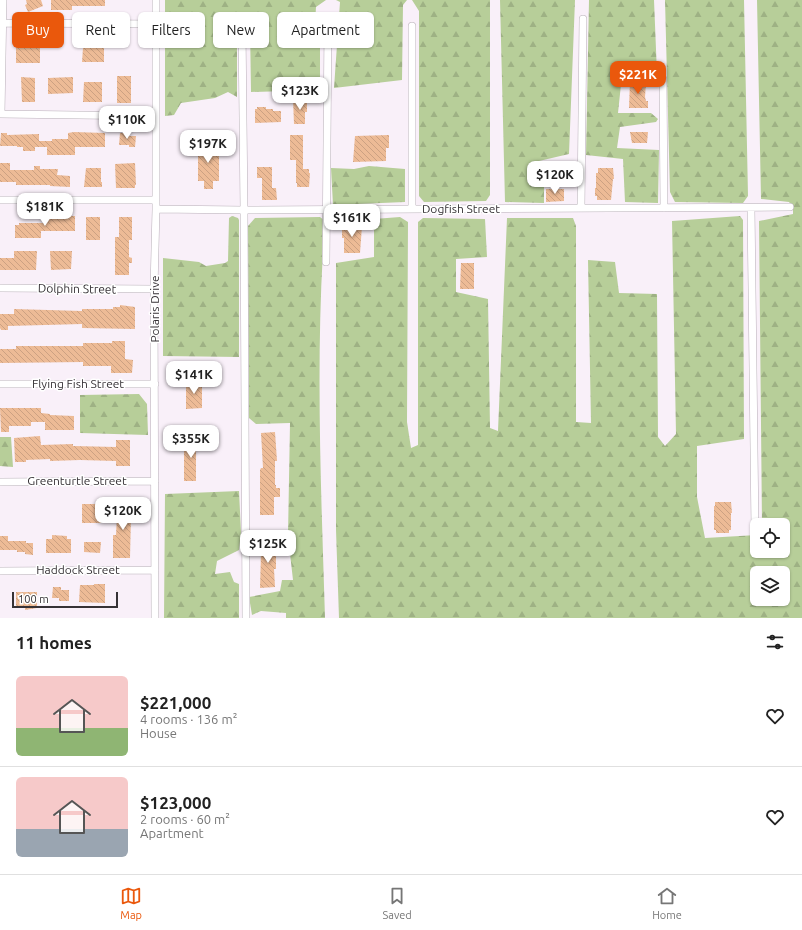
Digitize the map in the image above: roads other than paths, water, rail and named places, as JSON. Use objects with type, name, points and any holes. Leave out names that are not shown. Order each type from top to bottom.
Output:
[{"type":"street","points":[[3,0],[1,114],[156,116]]},
{"type":"street","name":"Polaris Drive","points":[[156,0],[156,12]]},
{"type":"street","points":[[581,208],[583,19]]},
{"type":"street","points":[[3,23],[138,24]]},
{"type":"street","points":[[412,26],[412,209]]},
{"type":"street","name":"Polaris Drive","points":[[155,618],[154,289],[156,209],[156,48]]},
{"type":"street","points":[[242,48],[246,618]]},
{"type":"street","points":[[326,262],[328,48]]},
{"type":"street","points":[[663,79],[664,208]]},
{"type":"street","points":[[0,200],[156,200]]},
{"type":"street","name":"Dogfish Street","points":[[156,209],[244,210],[790,207]]},
{"type":"street","points":[[751,208],[755,518]]},
{"type":"street","name":"Dolphin Street","points":[[0,288],[154,289]]},
{"type":"street","name":"Flying Fish Street","points":[[0,384],[155,384]]},
{"type":"street","name":"Greenturtle Street","points":[[0,482],[155,481]]},
{"type":"street","name":"Haddock Street","points":[[0,571],[155,570]]}]
